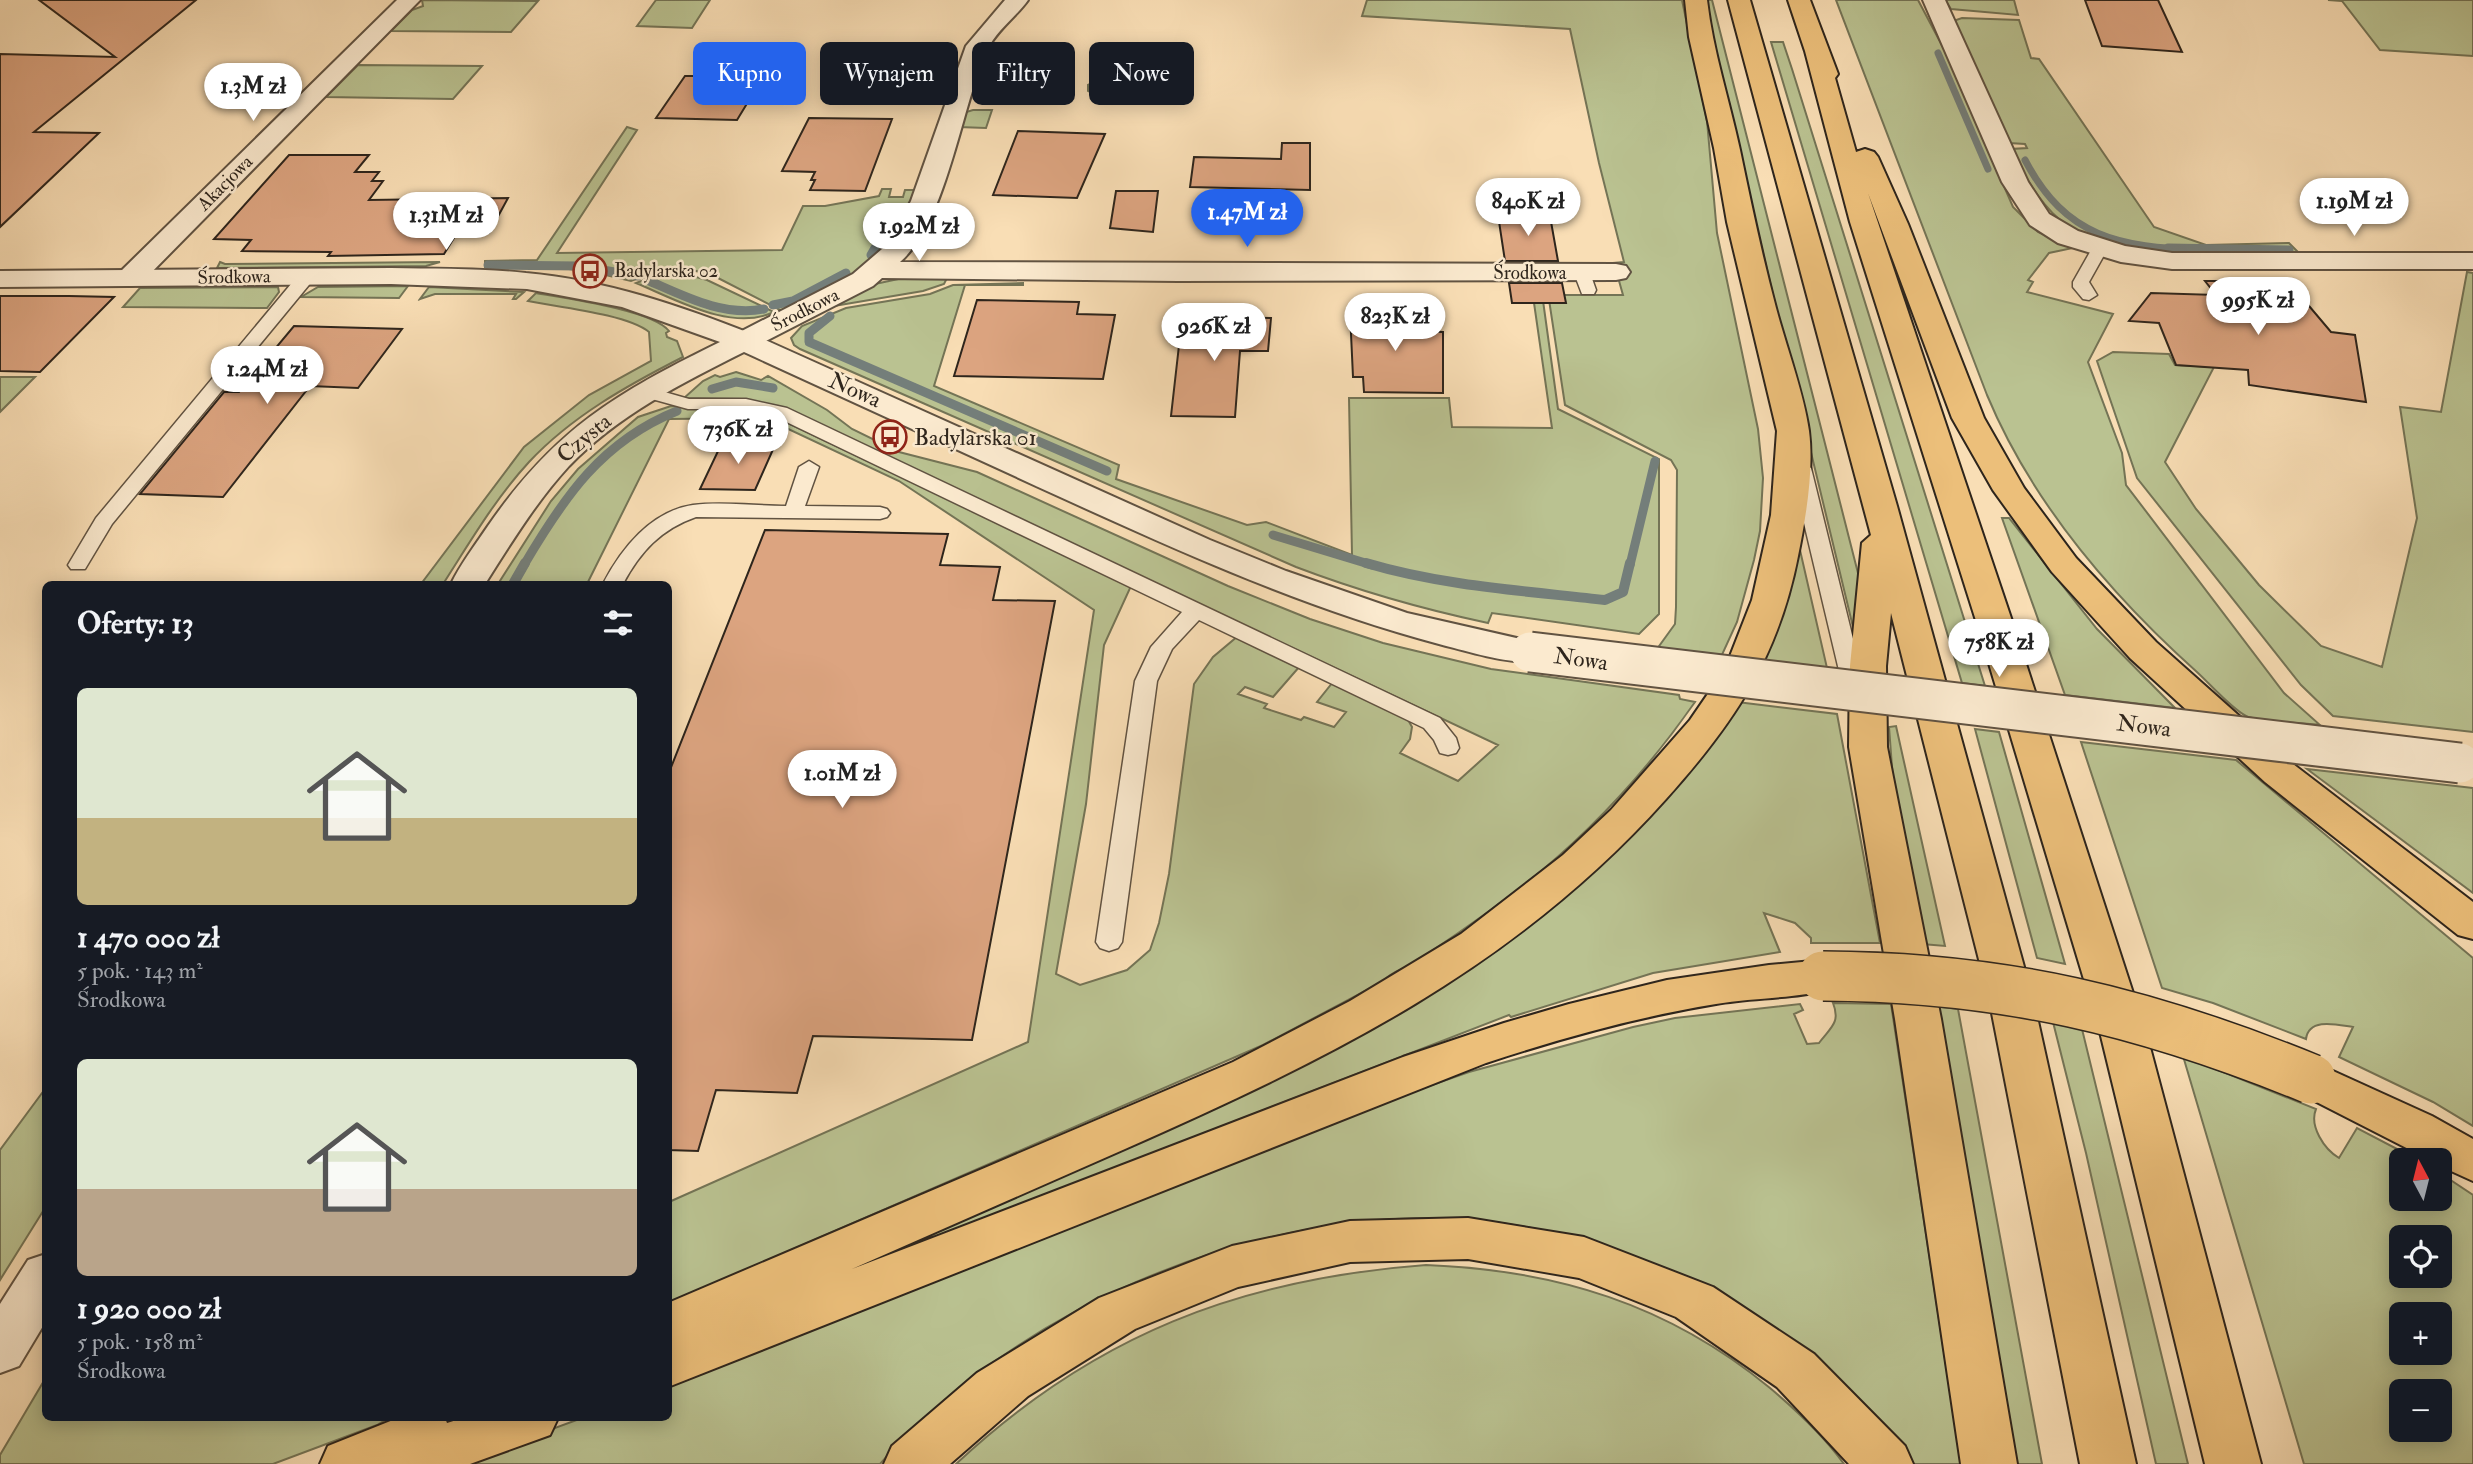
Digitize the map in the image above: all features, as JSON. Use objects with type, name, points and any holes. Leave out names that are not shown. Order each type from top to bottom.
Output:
[{"type":"highway","points":[[672,1325],[1249,1074],[1343,1028],[1439,971],[1513,919],[1616,831],[1687,751],[1722,705],[1751,652],[1784,541],[1792,478],[1793,431],[1740,222],[1727,148],[1700,37],[1696,0]]},
{"type":"highway","points":[[1739,0],[1880,506],[2012,1003],[2108,1464]]},
{"type":"highway","points":[[1799,0],[1863,222],[1996,626],[2124,1036],[2233,1464]]},
{"type":"highway","points":[[1814,48],[1895,224],[1968,418],[2009,490],[2032,524],[2106,612],[2194,698],[2279,773],[2473,924]]},
{"type":"highway","points":[[1880,506],[1877,582],[1868,666],[1868,747],[1918,1019],[1990,1464]]},
{"type":"highway","points":[[672,1362],[1419,1069],[1515,1034],[1598,1010],[1679,992],[1753,981],[1873,974],[1937,978],[2000,986],[2082,1002],[2236,1046],[2415,1129],[2473,1162]]},
{"type":"highway","points":[[912,1464],[948,1429],[1010,1380],[1077,1336],[1148,1300],[1216,1273],[1288,1253],[1332,1244],[1443,1236],[1516,1242],[1575,1256],[1621,1270],[1687,1298],[1762,1344],[1813,1385],[1853,1423],[1885,1464]]},
{"type":"highway","points":[[348,1464],[451,1421]]},
{"type":"highway","points":[[400,1464],[522,1421]]},
{"type":"street","name":"Akacjowa","points":[[130,278],[409,0]]},
{"type":"street","points":[[877,270],[901,247],[916,222],[977,46],[1017,0]]},
{"type":"street","points":[[1934,0],[2015,182],[2029,205],[2051,228],[2101,248],[2148,258],[2234,263],[2473,261]]},
{"type":"street","name":"Środkowa","points":[[0,279],[459,277],[567,286],[642,303],[744,341],[840,293],[877,270],[1585,281],[1616,272]]},
{"type":"street","name":"Czysta","points":[[469,581],[515,510],[560,457],[612,414],[647,391],[744,341]]},
{"type":"street","name":"Nowa","points":[[744,341],[1198,547],[1274,578],[1394,621],[1453,637],[1530,652],[2467,763]]},
{"type":"street","points":[[0,1350],[42,1282]]},
{"type":"lane","points":[[2089,295],[2081,287],[2081,282],[2101,248]]},
{"type":"lane","points":[[78,565],[103,522],[307,276]]},
{"type":"lane","points":[[647,391],[688,404],[746,404],[780,412],[1432,723],[1445,738],[1448,748]]},
{"type":"lane","points":[[1793,431],[1868,747]]},
{"type":"lane","points":[[794,510],[809,467]]},
{"type":"lane","points":[[615,581],[637,545],[658,527],[677,516],[712,509],[880,513]]},
{"type":"lane","points":[[1109,942],[1146,681],[1163,647],[1196,610]]},
{"type":"green space","points":[[422,0],[538,1],[511,32],[391,31],[412,10],[423,6]]},
{"type":"green space","points":[[656,0],[710,0],[692,28],[637,26]]},
{"type":"green space","points":[[1367,0],[1682,0],[1707,121],[1717,233],[1758,429],[1763,478],[1760,531],[1754,560],[1737,622],[1721,657],[1657,649],[1675,624],[1677,470],[1671,460],[1565,405],[1546,280],[1555,284],[1561,295],[1623,295],[1614,263],[1624,262],[1570,29],[1362,16]]},
{"type":"green space","points":[[1705,0],[1712,0],[1860,581],[1853,627],[1731,120]]},
{"type":"green space","points":[[1836,0],[1918,0],[1946,53],[2013,207],[2038,232],[2073,248],[2049,253],[2028,280],[2033,282],[2027,292],[2113,314],[2088,362],[2122,453],[2126,485],[2284,693],[2320,725],[2252,718],[2234,708],[2105,580],[2051,510],[2005,435],[1987,395]]},
{"type":"green space","points":[[1945,0],[2014,0],[2018,15],[1951,9]]},
{"type":"green space","points":[[2328,0],[2473,0],[2473,56],[2380,50],[2342,1]]},
{"type":"green space","points":[[1962,18],[2019,20],[2031,58],[2039,59],[2154,227],[2206,245],[2289,243],[2303,257],[2211,255],[2141,249],[2109,243],[2081,233],[2059,219],[2038,195],[2011,149],[2027,148],[2025,144],[2009,143],[1954,24]]},
{"type":"green space","points":[[1771,42],[1783,42],[1792,69],[1985,686],[1962,683]]},
{"type":"green space","points":[[358,65],[482,66],[453,99],[326,97]]},
{"type":"green space","points":[[992,110],[986,128],[959,127],[963,113]]},
{"type":"green space","points":[[627,127],[637,130],[557,253],[782,250],[803,206],[825,206],[879,196],[882,189],[891,189],[889,197],[903,197],[905,190],[916,190],[907,214],[882,251],[849,277],[788,311],[780,310],[718,278],[693,270],[663,269],[631,281],[601,274],[604,271],[581,267],[578,270],[540,266],[485,267],[485,261],[537,260]]},
{"type":"green space","points":[[220,262],[440,262],[426,266],[217,268]]},
{"type":"green space","points":[[2467,272],[2473,273],[2473,732],[2333,716],[2301,685],[2137,478],[2097,361],[2113,352],[2169,354],[2175,365],[2214,367],[2165,462],[2196,509],[2259,585],[2321,646],[2382,667],[2417,518],[2400,407],[2441,412]]},
{"type":"green space","points":[[682,273],[707,280],[774,312],[758,317],[723,316],[687,305],[636,283],[660,274]]},
{"type":"green space","points":[[903,278],[947,278],[944,284],[923,291],[828,307],[875,284]]},
{"type":"green space","points":[[1527,278],[1540,279],[1558,409],[1659,459],[1659,614],[1639,634],[1492,613],[1488,623],[1391,599],[1320,576],[800,349],[794,345],[791,338],[802,326],[846,308],[930,294],[953,285],[1023,283],[965,285],[934,386],[1119,465],[1116,479],[1247,525],[1266,522],[1352,555],[1349,398],[1449,398],[1452,427],[1552,428],[1531,282],[1526,282]]},
{"type":"green space","points":[[408,286],[399,298],[301,297],[318,287]]},
{"type":"green space","points":[[278,287],[279,292],[267,308],[123,307],[140,288]]},
{"type":"green space","points":[[429,287],[524,292],[516,299],[513,299],[516,294],[435,294],[420,299]]},
{"type":"green space","points":[[536,293],[607,306],[645,317],[669,331],[666,333],[667,337],[677,341],[683,357],[601,403],[563,430],[529,462],[505,491],[445,581],[423,581],[524,447],[589,395],[651,361],[649,332],[639,326],[609,316],[528,301]]},
{"type":"green space","points":[[736,372],[761,380],[768,376],[827,410],[852,429],[899,452],[977,472],[1228,586],[1310,619],[1383,643],[1491,669],[1679,695],[1680,699],[1695,702],[1632,783],[1561,854],[1447,941],[1384,981],[1263,1045],[672,1302],[672,1201],[1028,1042],[1094,610],[899,481],[765,418],[669,419],[588,581],[500,581],[551,501],[578,469],[638,417],[671,406],[747,409],[773,416],[1131,586],[1104,645],[1086,804],[1056,974],[1080,985],[1127,970],[1150,950],[1159,923],[1169,874],[1194,684],[1213,657],[1238,636],[1300,666],[1273,697],[1245,687],[1238,694],[1267,704],[1264,708],[1334,727],[1346,712],[1317,702],[1333,682],[1407,718],[1412,727],[1410,739],[1400,753],[1458,781],[1498,745],[784,408],[742,399],[684,398],[703,381],[715,375],[720,377]]},
{"type":"green space","points":[[0,377],[35,377],[0,412]]},
{"type":"green space","points":[[2002,518],[2009,518],[2097,629],[2175,708],[2065,695]]},
{"type":"green space","points":[[1799,548],[1800,550],[1827,668],[1759,661]]},
{"type":"green space","points":[[1737,702],[1837,714],[1880,943],[1811,943],[1811,938],[1795,923],[1764,913],[1780,952],[1653,973],[1511,1017],[1509,1015],[931,1239],[931,1234],[1236,1097],[1325,1054],[1401,1012],[1553,907],[1591,874],[1656,809]]},
{"type":"green space","points":[[1896,726],[1945,946],[1922,944],[1896,820],[1889,727]]},
{"type":"green space","points":[[1975,729],[1999,732],[2065,964],[2037,958]]},
{"type":"green space","points":[[2081,742],[2236,760],[2473,958],[2473,1126],[2433,1102],[2339,1057],[2353,1027],[2318,1025],[2308,1032],[2306,1039],[2213,1003],[2162,988]]},
{"type":"green space","points":[[2307,769],[2473,788],[2473,893]]},
{"type":"green space","points":[[1833,1003],[1891,1004],[1961,1464],[1911,1464],[1678,1274],[1621,1252],[1563,1235],[1503,1223],[1442,1218],[1365,1221],[1288,1233],[1210,1254],[1135,1282],[1063,1318],[996,1361],[934,1410],[880,1464],[457,1464],[574,1421],[672,1421],[672,1384],[1386,1101],[1469,1072],[1675,1018],[1800,1004],[1803,1010],[1794,1014],[1807,1044],[1819,1043],[1835,1020]]},
{"type":"green space","points":[[1934,1006],[1958,1009],[2042,1464],[2013,1464]]},
{"type":"green space","points":[[2053,1022],[2082,1029],[2188,1464],[2156,1464],[2086,1153]]},
{"type":"green space","points":[[2183,1056],[2316,1109],[2316,1130],[2328,1149],[2339,1158],[2357,1128],[2395,1148],[2389,1148],[2389,1211],[2452,1211],[2452,1181],[2473,1195],[2473,1464],[2304,1464]]},
{"type":"green space","points":[[42,1093],[42,1213],[0,1280],[0,1150]]},
{"type":"green space","points":[[1426,1265],[1474,1268],[1565,1284],[1651,1313],[1692,1334],[1770,1388],[1828,1443],[1844,1464],[956,1464],[1008,1419],[1062,1380],[1116,1348],[1173,1321],[1232,1300],[1294,1284],[1358,1272]]},
{"type":"green space","points":[[42,1384],[42,1421],[384,1421],[273,1464],[0,1464],[0,1455]]},
{"type":"building","points":[[39,0],[196,0],[34,132],[99,133],[0,227],[0,54],[115,57]]},
{"type":"building","points":[[2085,0],[2158,0],[2182,52],[2102,46]]},
{"type":"building","points":[[685,76],[693,76],[693,105],[746,105],[737,120],[656,118]]},
{"type":"building","points":[[809,118],[892,119],[865,191],[810,190],[815,180],[811,180],[815,172],[782,171]]},
{"type":"building","points":[[1018,131],[1105,134],[1077,198],[993,195]]},
{"type":"building","points":[[1282,143],[1310,143],[1310,190],[1190,187],[1194,157],[1281,159]]},
{"type":"building","points":[[289,155],[369,155],[355,172],[379,172],[372,181],[383,181],[369,200],[508,198],[489,233],[457,233],[444,254],[328,256],[331,252],[242,251],[251,240],[214,239]]},
{"type":"building","points":[[1116,191],[1158,191],[1153,232],[1110,228]]},
{"type":"building","points":[[1498,215],[1550,216],[1558,261],[1505,261]]},
{"type":"building","points":[[2205,281],[2288,281],[2331,332],[2355,335],[2366,402],[2249,385],[2248,370],[2176,365],[2159,323],[2129,321],[2151,293],[2216,295]]},
{"type":"building","points":[[1509,283],[1562,283],[1566,303],[1512,303]]},
{"type":"building","points":[[0,296],[114,297],[40,372],[0,371]]},
{"type":"building","points":[[977,300],[1079,302],[1077,314],[1115,315],[1103,379],[954,376]]},
{"type":"building","points":[[1367,307],[1409,308],[1410,331],[1443,332],[1443,393],[1364,392],[1363,377],[1353,377],[1350,312],[1367,312]]},
{"type":"building","points":[[1271,318],[1268,351],[1240,351],[1235,417],[1171,416],[1182,319]]},
{"type":"building","points":[[294,326],[402,329],[358,388],[310,386],[223,497],[140,494],[224,392],[239,392]]},
{"type":"building","points":[[746,439],[775,445],[755,490],[700,489],[719,449]]},
{"type":"building","points":[[765,530],[948,534],[940,565],[1000,567],[993,600],[1055,601],[972,1040],[813,1036],[797,1093],[716,1090],[698,1151],[672,1150],[672,765]]},
{"type":"waterway","points":[[1938,53],[1988,169]]},
{"type":"waterway","points":[[2025,160],[2058,207],[2077,222],[2120,241],[2173,248]]},
{"type":"waterway","points":[[874,250],[892,222]]},
{"type":"waterway","points":[[871,255],[875,248]]},
{"type":"waterway","points":[[2168,248],[2173,248]]},
{"type":"waterway","points":[[2173,248],[2289,250],[2263,250]]},
{"type":"waterway","points":[[2173,248],[2202,250]]},
{"type":"waterway","points":[[488,265],[579,266],[638,276]]},
{"type":"waterway","points":[[773,305],[793,301],[846,273]]},
{"type":"waterway","points":[[647,280],[719,308],[749,311],[764,309]]},
{"type":"waterway","points":[[830,316],[809,333],[809,342],[1107,471]]},
{"type":"waterway","points":[[712,389],[736,382],[773,388]]},
{"type":"waterway","points":[[524,565],[554,516],[587,474],[627,438],[677,411]]},
{"type":"waterway","points":[[1630,565],[1655,461]]},
{"type":"waterway","points":[[1273,535],[1372,565]]},
{"type":"waterway","points":[[515,581],[525,563]]},
{"type":"waterway","points":[[1366,563],[1455,582],[1605,600],[1623,592],[1630,563]]},
{"type":"place","name":"Badylarska 02","points":[[590,271]]},
{"type":"place","name":"Badylarska 01","points":[[890,437]]}]
